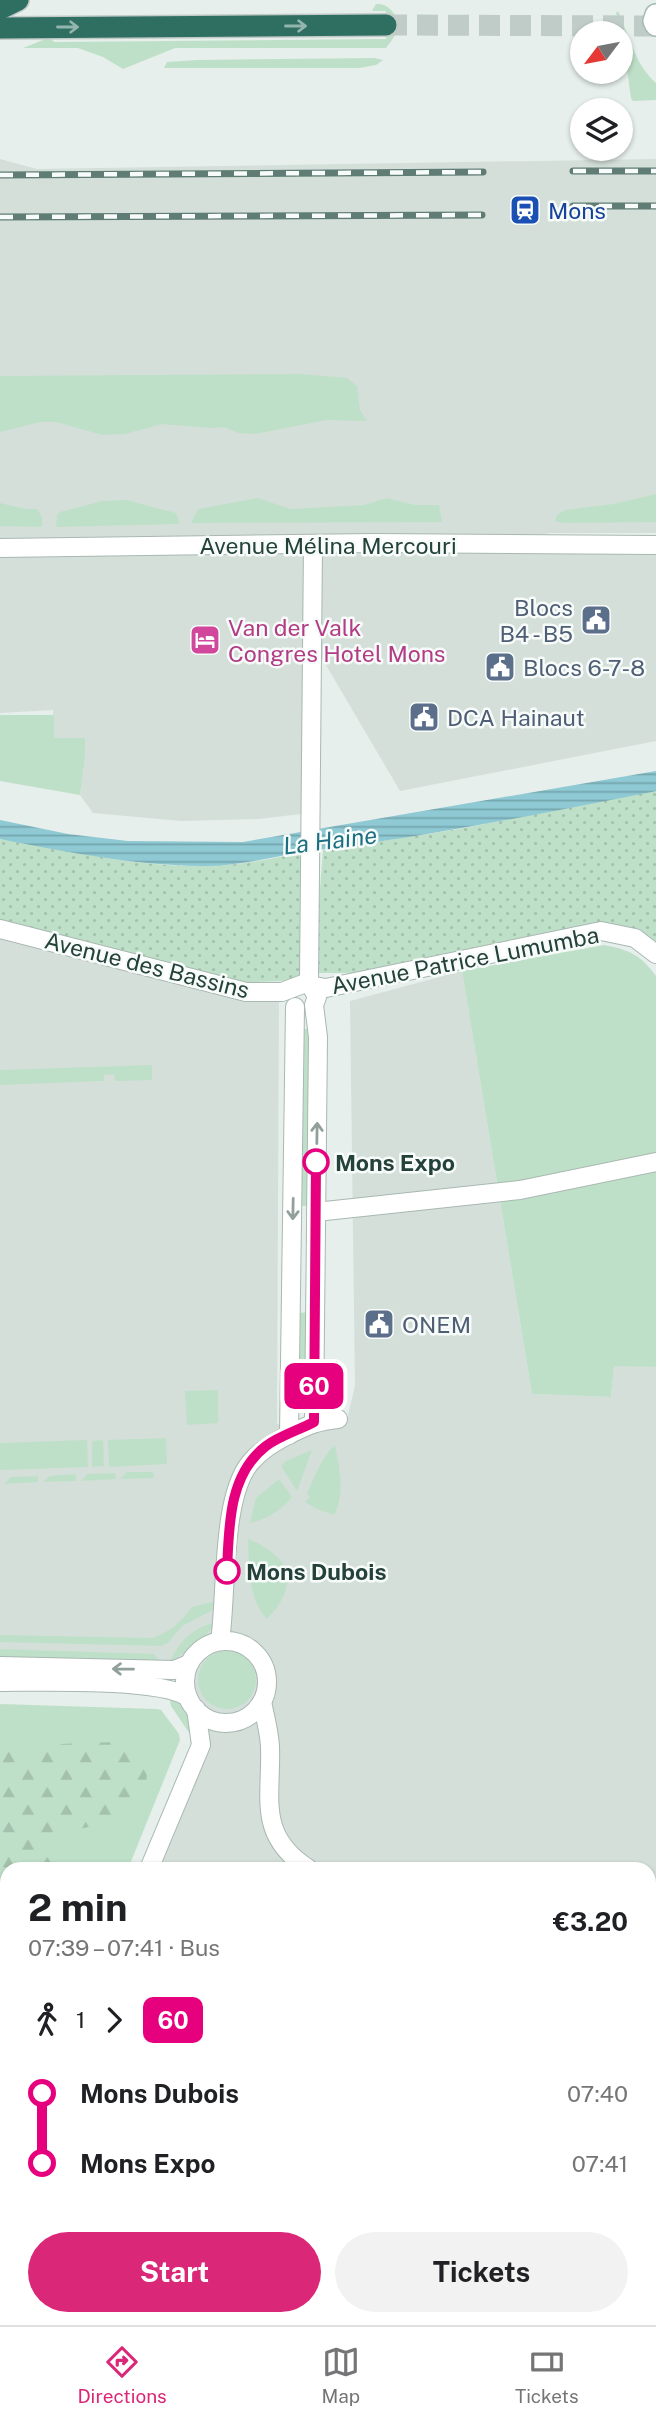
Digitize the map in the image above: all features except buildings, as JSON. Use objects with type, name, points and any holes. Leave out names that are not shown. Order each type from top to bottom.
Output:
[{"type":"highway","points":[[0,9],[19,0]]},
{"type":"highway","points":[[0,28],[386,25]]},
{"type":"street","points":[[656,15],[656,25]]},
{"type":"street","points":[[289,1435],[309,878],[313,544]]},
{"type":"street","name":"Avenue Mélina Mercouri","points":[[0,548],[313,544],[656,545]]},
{"type":"street","name":"Avenue des Bassins","points":[[0,929],[246,992],[282,992],[303,999]]},
{"type":"street","name":"Avenue Patrice Lumumba","points":[[303,999],[326,988],[601,931],[635,938],[656,954]]},
{"type":"street","name":"Avenue des Bassins","points":[[0,937],[244,999],[303,999]]},
{"type":"street","name":"Avenue Patrice Lumumba","points":[[303,999],[600,937],[631,943],[640,948],[656,965]]},
{"type":"street","points":[[303,999],[318,1037],[314,1422]]},
{"type":"street","points":[[316,1212],[520,1190],[656,1163]]},
{"type":"street","points":[[220,1641],[229,1527],[236,1490],[250,1462],[266,1446],[314,1422],[338,1419]]},
{"type":"street","points":[[152,1862],[201,1745],[228,1722],[244,1719],[255,1712],[267,1691],[267,1679],[259,1656],[241,1643],[220,1641],[199,1651],[189,1664],[186,1679],[201,1745]]},
{"type":"street","points":[[0,1666],[174,1670],[189,1664]]},
{"type":"street","points":[[0,1682],[112,1684],[163,1688],[182,1693],[212,1720],[251,1729],[260,1740],[262,1754],[262,1818],[265,1830],[283,1862]]},
{"type":"street","points":[[262,1702],[270,1746],[269,1813],[282,1844],[299,1862]]},
{"type":"shaded area","points":[[0,159],[37,169],[656,159],[656,533],[550,533],[533,536],[0,546]]},
{"type":"shaded area","points":[[656,545],[656,741],[400,791],[313,643],[309,813],[259,819],[181,821],[93,813],[80,795],[85,758],[54,738],[53,710],[0,713],[0,548]]},
{"type":"shaded area","points":[[0,931],[279,996],[277,1424],[302,1428],[347,1419],[355,1386],[350,1001],[462,971],[532,1394],[611,1397],[614,1365],[656,1367],[656,1862],[161,1862],[208,1749],[188,1697],[186,1680],[0,1674]]},
{"type":"green space","points":[[376,4],[388,7],[398,21],[395,34],[386,48],[175,48],[123,69],[103,57],[78,48],[23,48],[48,38],[55,42],[386,39],[386,11],[372,11]]},
{"type":"green space","points":[[634,51],[642,67],[656,83],[656,100],[633,101],[629,84],[634,84]]},
{"type":"green space","points":[[197,60],[383,60],[376,65],[359,68],[164,68],[167,62]]},
{"type":"green space","points":[[301,374],[347,378],[357,386],[360,410],[367,421],[327,420],[255,434],[238,433],[224,427],[162,424],[125,434],[102,435],[56,422],[41,422],[0,432],[0,376]]},
{"type":"green space","points":[[656,494],[656,522],[555,521],[557,515],[565,510],[613,504]]},
{"type":"green space","points":[[257,498],[291,509],[364,505],[387,498],[415,505],[439,505],[442,522],[191,523],[198,509]]},
{"type":"green space","points":[[126,500],[176,513],[180,524],[56,527],[57,515],[60,512],[102,501]]},
{"type":"green space","points":[[0,503],[37,509],[42,517],[42,527],[0,526]]},
{"type":"green space","points":[[0,715],[54,715],[54,738],[85,738],[80,795],[0,781]]},
{"type":"green space","points":[[656,790],[656,944],[636,932],[370,973],[318,973],[323,850],[459,829]]},
{"type":"green space","points":[[0,839],[101,857],[178,866],[230,865],[309,851],[309,980],[231,983],[105,951],[0,920]]},
{"type":"green space","points":[[604,945],[633,954],[656,976],[656,1367],[614,1366],[611,1397],[532,1394],[462,971]]},
{"type":"green space","points":[[303,1029],[314,1029],[310,1206],[302,1206]]},
{"type":"green space","points":[[152,1065],[152,1080],[115,1081],[114,1074],[104,1075],[104,1081],[0,1085],[0,1070]]},
{"type":"green space","points":[[309,1312],[308,1396],[300,1396],[298,1316],[300,1313]]},
{"type":"green space","points":[[218,1390],[218,1423],[187,1425],[185,1391]]},
{"type":"green space","points":[[166,1438],[167,1464],[109,1467],[108,1440]]},
{"type":"green space","points":[[87,1440],[88,1467],[0,1470],[0,1443]]},
{"type":"green space","points":[[103,1440],[104,1466],[92,1467],[92,1441]]},
{"type":"green space","points":[[335,1445],[341,1489],[334,1515],[305,1502],[310,1497],[307,1494],[319,1468]]},
{"type":"green space","points":[[312,1450],[297,1491],[281,1466],[286,1461]]},
{"type":"green space","points":[[127,1472],[153,1472],[154,1478],[120,1479]]},
{"type":"green space","points":[[115,1473],[116,1479],[81,1481],[88,1474]]},
{"type":"green space","points":[[76,1474],[76,1481],[43,1482],[50,1476]]},
{"type":"green space","points":[[38,1476],[38,1482],[4,1484],[11,1477]]},
{"type":"green space","points":[[279,1479],[292,1497],[273,1514],[250,1523],[256,1498]]},
{"type":"green space","points":[[248,1539],[274,1554],[286,1573],[284,1595],[267,1619],[253,1592]]},
{"type":"green space","points":[[213,1602],[213,1610],[182,1626],[168,1643],[161,1646],[0,1642],[0,1635],[152,1638],[175,1626],[192,1607]]},
{"type":"green space","points":[[216,1622],[196,1644],[170,1661],[188,1636]]},
{"type":"green space","points":[[0,1649],[154,1654],[160,1663],[0,1661]]},
{"type":"green space","points":[[227,1651],[238,1653],[251,1664],[256,1680],[254,1691],[243,1704],[227,1709],[216,1707],[203,1696],[198,1680],[200,1669],[211,1656]]},
{"type":"green space","points":[[169,1695],[186,1713],[192,1737],[171,1706]]},
{"type":"green space","points":[[0,1704],[161,1710],[179,1734],[180,1740],[131,1862],[0,1862]]},
{"type":"green space","points":[[117,1742],[147,1768],[144,1795],[127,1812],[116,1818],[55,1834],[50,1855],[52,1862],[0,1862],[0,1746]]},
{"type":"water","name":"La Haine","points":[[656,771],[656,791],[652,792],[439,832],[228,865],[175,865],[124,860],[0,839],[0,820],[68,834],[128,841],[243,842]]},
{"type":"tunnel","points":[[386,25],[656,26]]},
{"type":"railway","points":[[573,171],[656,171]]},
{"type":"railway","points":[[0,175],[483,172]]},
{"type":"railway","points":[[573,206],[656,206]]},
{"type":"railway","points":[[0,217],[482,215]]},
{"type":"bus line","name":"60","points":[[227,1571],[229,1527],[236,1490],[247,1466],[266,1446],[314,1422],[316,1162]]},
{"type":"place","name":"Mons","points":[[525,210]]},
{"type":"place","name":"Blocs B4 - B5","points":[[596,620]]},
{"type":"place","name":"Van der Valk Congres Hotel Mons","points":[[205,640]]},
{"type":"place","name":"Blocs 6-7-8","points":[[500,667]]},
{"type":"place","name":"DCA Hainaut","points":[[424,717]]},
{"type":"place","name":"Mons Expo","points":[[316,1162]]},
{"type":"place","name":"ONEM","points":[[379,1324]]},
{"type":"place","name":"Mons Dubois","points":[[227,1571]]}]
